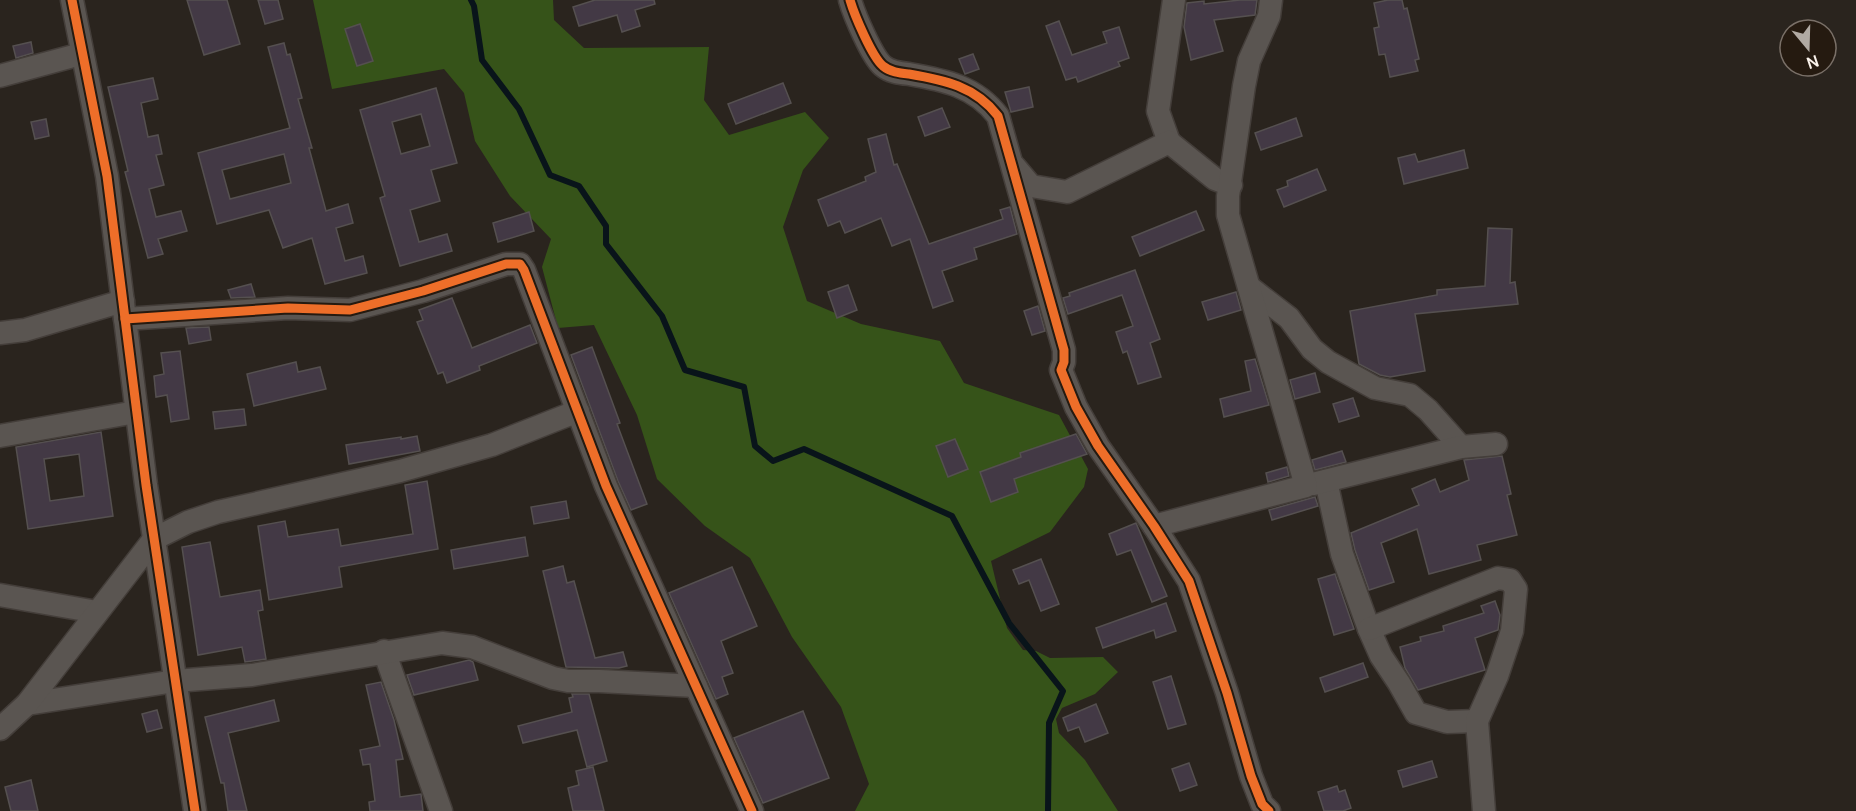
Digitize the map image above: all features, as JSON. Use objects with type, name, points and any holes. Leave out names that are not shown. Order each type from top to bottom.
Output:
[{"type":"street","points":[[72,0],[106,176],[136,412],[195,811]]},
{"type":"street","points":[[850,0],[872,49],[883,67],[892,71],[945,80],[966,87],[991,106],[998,116],[1064,350],[1064,362],[1060,370],[1076,407],[1098,446],[1154,526],[1188,581],[1227,693],[1251,776],[1262,804],[1269,811]]},
{"type":"street","points":[[1174,0],[1158,111],[1169,142],[1215,179],[1230,184]]},
{"type":"street","points":[[1271,0],[1269,15],[1249,61],[1228,196],[1228,215],[1249,287],[1316,483],[1381,656],[1416,713],[1447,722],[1478,721]]},
{"type":"street","points":[[3,82],[81,54]]},
{"type":"street","points":[[1012,163],[1031,186],[1067,192],[1169,142]]},
{"type":"street","points":[[0,333],[124,310],[288,308],[350,310],[423,291],[506,264],[520,264],[606,486],[752,811]]},
{"type":"street","points":[[1249,287],[1289,318],[1312,348],[1328,362],[1375,388],[1410,395],[1428,410],[1461,447]]},
{"type":"street","points":[[0,729],[27,704],[154,539],[188,522],[218,512],[400,471],[492,445],[578,411]]},
{"type":"street","points":[[0,436],[136,412]]},
{"type":"street","points":[[1154,526],[1461,447],[1496,444]]},
{"type":"street","points":[[1369,629],[1498,578],[1510,580],[1516,589],[1512,631],[1497,676],[1478,721],[1484,811]]},
{"type":"street","points":[[0,595],[98,612]]},
{"type":"street","points":[[27,704],[175,681],[252,675],[442,643],[472,647],[553,678],[568,681],[696,686]]},
{"type":"street","points":[[384,651],[441,811]]},
{"type":"green space","points":[[313,0],[553,0],[554,20],[584,48],[709,47],[704,100],[729,135],[805,112],[829,138],[803,170],[783,227],[807,301],[861,324],[940,341],[964,383],[1059,415],[1088,469],[1084,487],[1050,532],[991,561],[1007,628],[1023,650],[1036,651],[1050,658],[1103,657],[1118,672],[1095,694],[1062,708],[1056,719],[1059,733],[1085,760],[1118,811],[855,811],[869,784],[841,707],[792,637],[750,558],[705,526],[657,479],[637,415],[594,325],[558,328],[542,267],[551,239],[510,196],[475,141],[464,93],[444,69],[332,89]]},
{"type":"building","points":[[187,0],[227,0],[240,44],[204,55]]},
{"type":"building","points":[[258,0],[278,0],[283,19],[265,24]]},
{"type":"building","points":[[595,0],[654,0],[655,4],[635,10],[640,26],[622,32],[617,15],[579,26],[573,7]]},
{"type":"building","points":[[1257,0],[1255,15],[1214,20],[1223,51],[1191,60],[1184,27],[1187,3],[1204,1],[1204,4]]},
{"type":"building","points":[[1402,0],[1404,9],[1407,8],[1419,59],[1415,60],[1418,71],[1390,77],[1385,54],[1379,55],[1374,28],[1379,27],[1374,3]]},
{"type":"building","points":[[1059,21],[1072,55],[1107,43],[1103,32],[1119,27],[1129,58],[1118,62],[1120,66],[1078,82],[1076,77],[1066,80],[1046,26]]},
{"type":"building","points":[[360,24],[373,61],[357,66],[345,29]]},
{"type":"building","points":[[31,42],[33,53],[16,58],[13,46]]},
{"type":"building","points":[[284,43],[287,55],[290,54],[302,98],[298,99],[312,148],[309,148],[326,211],[348,204],[353,223],[336,228],[345,261],[363,256],[367,273],[325,284],[312,238],[283,248],[269,210],[217,224],[198,153],[290,128],[268,47]],"holes":[[[284,154],[291,183],[230,199],[222,170]]]},
{"type":"building","points":[[973,54],[979,69],[965,74],[959,59]]},
{"type":"building","points":[[153,78],[158,99],[141,103],[148,137],[158,135],[162,154],[156,155],[164,185],[149,189],[156,217],[181,211],[187,231],[158,239],[163,254],[148,258],[125,172],[128,171],[108,87]]},
{"type":"building","points":[[783,83],[791,103],[736,124],[728,104]]},
{"type":"building","points":[[1029,87],[1033,107],[1011,112],[1005,92]]},
{"type":"building","points":[[436,88],[457,163],[431,170],[440,201],[410,210],[419,242],[447,234],[452,251],[400,266],[380,198],[385,196],[360,110]],"holes":[[[421,114],[430,146],[401,154],[392,122]]]},
{"type":"building","points":[[942,108],[950,127],[925,136],[918,117]]},
{"type":"building","points":[[1296,118],[1302,136],[1261,150],[1255,133]]},
{"type":"building","points":[[46,119],[49,136],[35,139],[31,122]]},
{"type":"building","points":[[886,134],[894,165],[897,164],[929,244],[1003,219],[1000,210],[1010,207],[1017,234],[974,248],[977,259],[942,271],[953,301],[933,308],[910,239],[892,246],[881,218],[845,233],[840,221],[828,226],[818,200],[866,181],[865,177],[876,172],[868,139]]},
{"type":"building","points":[[1464,150],[1468,168],[1404,184],[1398,158],[1415,154],[1418,162]]},
{"type":"building","points":[[1317,169],[1326,190],[1284,207],[1277,190],[1288,186],[1287,181]]},
{"type":"building","points":[[1196,211],[1204,230],[1140,256],[1132,237]]},
{"type":"building","points":[[529,212],[534,231],[498,242],[493,223]]},
{"type":"building","points":[[1488,228],[1512,229],[1510,283],[1515,282],[1518,304],[1415,314],[1425,371],[1390,377],[1380,375],[1359,364],[1350,311],[1437,295],[1437,290],[1485,286]]},
{"type":"building","points":[[1135,270],[1160,339],[1150,343],[1161,377],[1138,384],[1127,351],[1123,353],[1116,332],[1133,326],[1122,295],[1068,314],[1063,298],[1070,296],[1069,293]]},
{"type":"building","points":[[251,284],[255,297],[231,298],[228,290]]},
{"type":"building","points":[[848,285],[857,310],[837,318],[828,292]]},
{"type":"building","points":[[1236,292],[1241,310],[1208,320],[1202,302]]},
{"type":"building","points":[[452,298],[472,348],[530,325],[537,343],[479,366],[480,370],[447,383],[443,372],[438,374],[417,322],[423,320],[419,310]]},
{"type":"building","points":[[1038,306],[1045,331],[1032,335],[1024,311]]},
{"type":"building","points":[[209,327],[211,340],[189,344],[186,328]]},
{"type":"building","points":[[592,347],[620,423],[617,424],[647,504],[631,510],[571,355]]},
{"type":"building","points":[[180,351],[189,419],[171,422],[167,395],[156,397],[154,376],[164,374],[161,353]]},
{"type":"building","points":[[1255,359],[1269,405],[1224,417],[1220,399],[1251,391],[1245,361]]},
{"type":"building","points":[[296,362],[298,372],[320,367],[326,389],[254,406],[247,374]]},
{"type":"building","points":[[1315,373],[1320,392],[1295,399],[1290,380]]},
{"type":"building","points":[[1353,398],[1359,416],[1339,422],[1333,404]]},
{"type":"building","points":[[244,409],[246,425],[215,429],[213,412]]},
{"type":"building","points":[[101,432],[113,516],[28,529],[16,447]],"holes":[[[79,454],[84,496],[50,501],[44,459]]]},
{"type":"building","points":[[1076,434],[1087,454],[1014,479],[1018,492],[991,502],[980,472],[1021,457],[1020,453]]},
{"type":"building","points":[[417,436],[420,451],[349,464],[346,445]]},
{"type":"building","points":[[955,439],[968,469],[948,477],[936,446]]},
{"type":"building","points":[[1342,451],[1346,462],[1315,470],[1312,460]]},
{"type":"building","points":[[1502,456],[1511,494],[1507,495],[1517,535],[1477,545],[1481,560],[1429,574],[1417,529],[1381,543],[1394,582],[1369,590],[1351,533],[1419,505],[1412,489],[1435,479],[1440,492],[1469,480],[1464,460]]},
{"type":"building","points":[[1287,467],[1289,476],[1268,482],[1266,473]]},
{"type":"building","points":[[427,481],[438,549],[339,567],[342,587],[269,600],[258,526],[285,521],[288,537],[338,529],[341,546],[413,534],[405,485]]},
{"type":"building","points":[[1315,497],[1318,506],[1272,520],[1269,510]]},
{"type":"building","points":[[566,501],[569,518],[534,524],[531,507]]},
{"type":"building","points":[[1136,523],[1167,596],[1152,602],[1131,550],[1117,555],[1109,534]]},
{"type":"building","points":[[525,537],[528,556],[454,569],[451,550]]},
{"type":"building","points":[[210,542],[220,597],[260,590],[263,610],[258,611],[266,659],[245,662],[242,647],[198,655],[182,547]]},
{"type":"building","points":[[1041,559],[1059,604],[1041,611],[1029,580],[1019,584],[1013,570]]},
{"type":"building","points":[[563,566],[567,583],[574,581],[595,658],[623,652],[627,666],[619,668],[566,667],[543,571]]},
{"type":"building","points":[[732,567],[757,626],[721,641],[733,673],[722,677],[728,694],[716,699],[669,593]]},
{"type":"building","points":[[1335,574],[1354,629],[1334,635],[1318,579]]},
{"type":"building","points":[[1495,601],[1500,615],[1498,630],[1475,638],[1485,670],[1418,690],[1405,668],[1400,647],[1421,641],[1420,637],[1444,631],[1443,626],[1484,613],[1481,606]]},
{"type":"building","points":[[1166,603],[1176,631],[1156,638],[1154,630],[1103,648],[1096,628]]},
{"type":"building","points":[[469,660],[473,662],[478,680],[414,695],[407,675]]},
{"type":"building","points":[[1363,663],[1368,677],[1325,692],[1320,678]]},
{"type":"building","points":[[1171,676],[1186,724],[1168,729],[1153,682]]},
{"type":"building","points":[[381,682],[394,720],[403,759],[396,760],[400,797],[421,794],[423,811],[370,811],[369,802],[375,801],[370,764],[363,765],[360,750],[380,746],[366,685]]},
{"type":"building","points":[[572,694],[589,694],[607,761],[587,767],[577,730],[523,743],[518,726],[572,712],[569,698],[573,697]]},
{"type":"building","points":[[274,700],[279,721],[228,733],[247,811],[228,811],[224,783],[221,783],[205,717]]},
{"type":"building","points":[[1096,704],[1108,733],[1085,742],[1079,727],[1068,731],[1063,718]]},
{"type":"building","points":[[157,710],[162,728],[147,732],[142,714]]},
{"type":"building","points":[[803,711],[829,778],[763,803],[734,738]]},
{"type":"building","points":[[1432,761],[1437,777],[1403,787],[1398,771]]},
{"type":"building","points":[[1189,763],[1197,785],[1180,791],[1172,769]]},
{"type":"building","points":[[593,767],[604,811],[573,811],[568,788],[579,785],[576,771]]},
{"type":"building","points":[[31,780],[38,811],[11,811],[5,787]]},
{"type":"building","points":[[1337,786],[1339,792],[1345,790],[1351,808],[1343,811],[1324,811],[1318,792]]},
{"type":"waterway","points":[[471,0],[474,6],[482,60],[519,109],[550,175],[579,186],[606,226],[606,244],[662,316],[685,370],[744,387],[755,446],[773,461],[804,449],[952,516],[1009,623],[1063,691],[1049,723],[1048,811]]},
{"type":"cycle path","points":[[72,0],[107,176],[146,485],[195,811]]},
{"type":"cycle path","points":[[850,0],[859,25],[883,66],[895,72],[958,86],[979,98],[998,116],[1064,350],[1061,370],[1076,407],[1098,446],[1189,581],[1227,693],[1251,776],[1262,804],[1269,811]]},
{"type":"cycle path","points":[[125,319],[288,308],[350,310],[423,291],[506,264],[520,264],[606,486],[752,811]]}]
